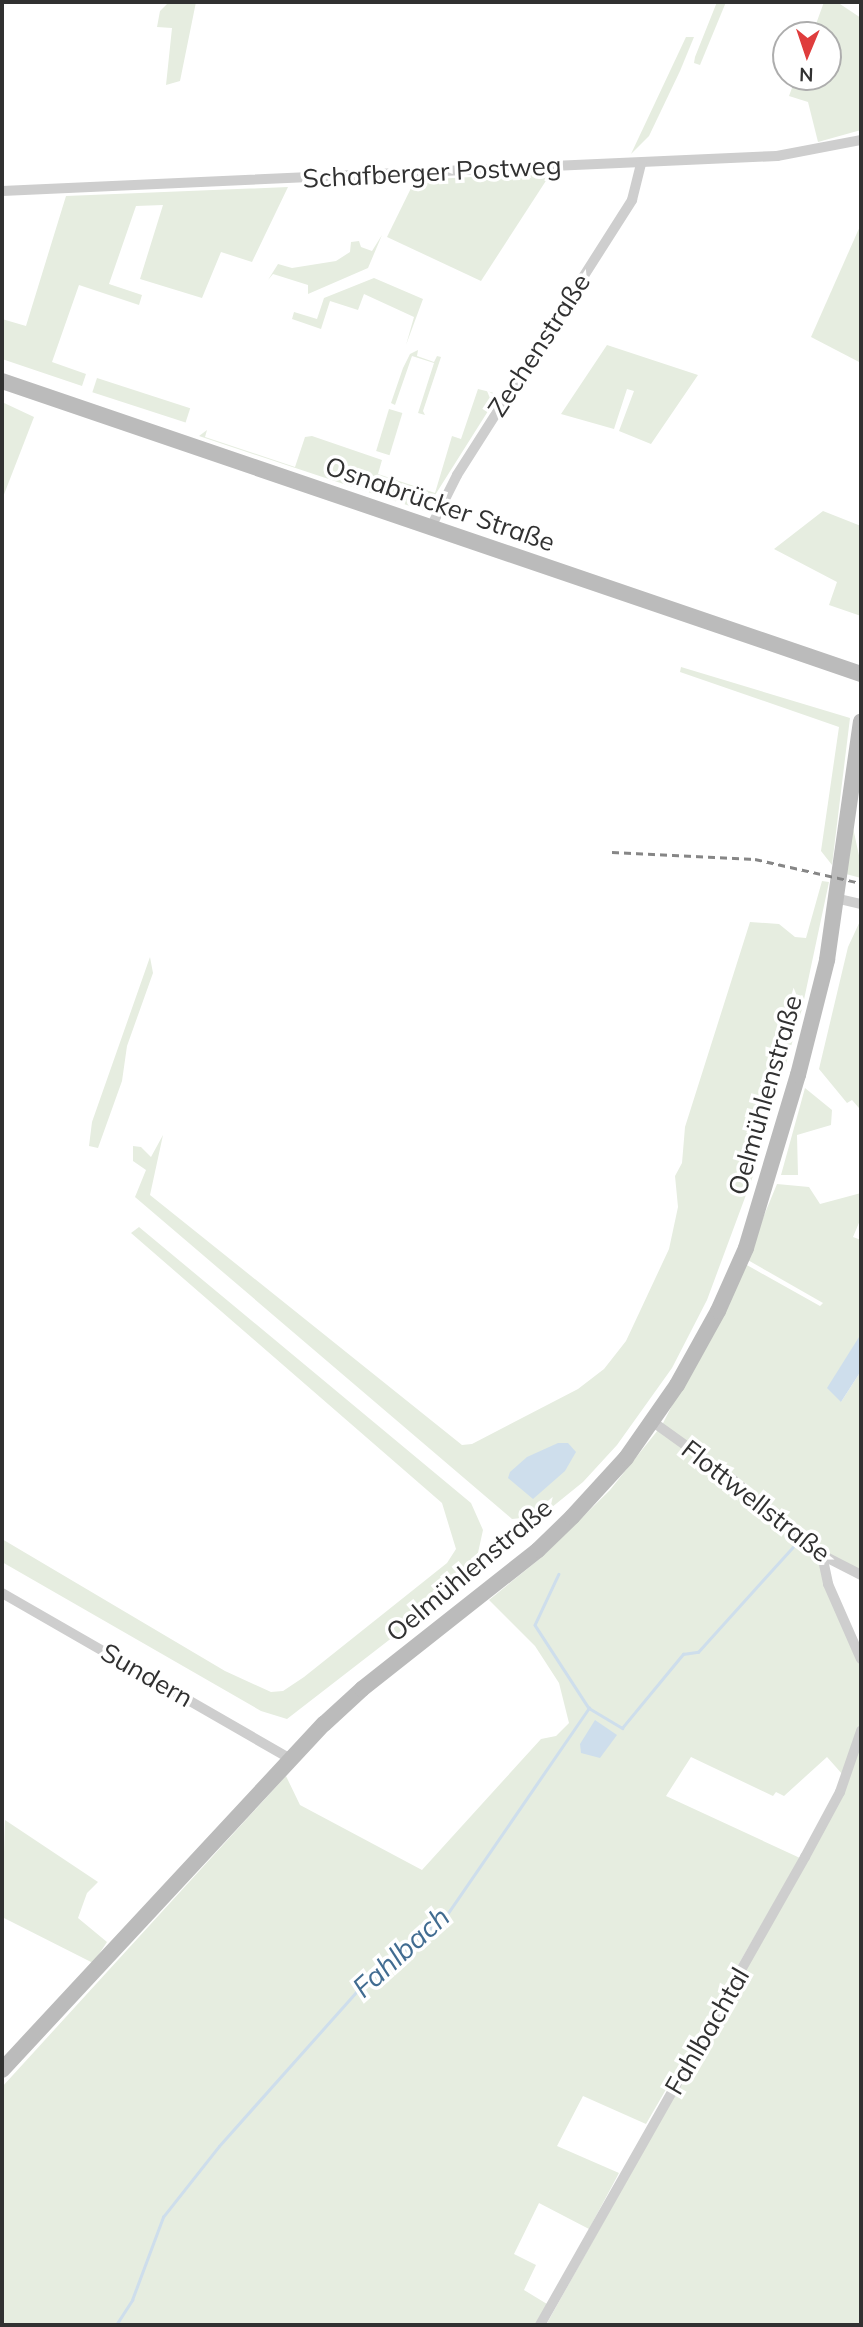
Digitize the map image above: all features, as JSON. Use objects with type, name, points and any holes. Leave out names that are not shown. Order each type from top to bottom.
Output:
[{"type":"street","name":"Schafberger Postweg","points":[[2,191],[776,156],[861,140]]},
{"type":"street","name":"Zechenstraße","points":[[431,527],[457,475],[632,200],[641,163]]},
{"type":"street","name":"Osnabrücker Straße","points":[[2,381],[861,674]]},
{"type":"street","name":"Oelmühlenstraße","points":[[2,2070],[290,1759],[362,1689],[538,1550],[610,1475],[653,1422],[708,1331],[746,1248],[798,1074],[827,960],[835,898],[856,792],[861,721]]},
{"type":"street","points":[[835,898],[861,904]]},
{"type":"street","name":"Flottwellstraße","points":[[653,1422],[732,1478],[822,1555],[861,1575]]},
{"type":"street","points":[[822,1555],[828,1584],[861,1659]]},
{"type":"street","name":"Sundern","points":[[2,1593],[290,1759]]},
{"type":"street","name":"Fahlbachtal","points":[[540,2325],[805,1857],[840,1792],[861,1731]]},
{"type":"shaded area","points":[[169,2],[196,2],[180,81],[166,85],[172,28],[157,27],[160,11]]},
{"type":"shaded area","points":[[717,2],[726,2],[700,65],[694,63],[695,57]]},
{"type":"shaded area","points":[[824,2],[837,2],[861,18],[861,130],[818,142],[808,102],[789,96],[791,91],[842,91],[842,21],[817,21]]},
{"type":"shaded area","points":[[686,37],[694,37],[680,71],[649,136],[631,154]]},
{"type":"shaded area","points":[[551,173],[481,281],[387,237],[415,180]]},
{"type":"shaded area","points":[[288,187],[252,262],[221,252],[202,298],[140,279],[163,205],[136,206],[109,284],[142,295],[139,305],[79,285],[52,362],[86,374],[82,386],[2,359],[2,319],[26,326],[66,196]]},
{"type":"shaded area","points":[[861,224],[861,363],[811,337]]},
{"type":"shaded area","points":[[382,235],[368,268],[308,294],[308,285],[273,274],[268,280],[278,264],[292,268],[336,261],[350,252],[351,242],[359,241],[361,247],[372,251]]},
{"type":"shaded area","points":[[374,278],[423,299],[406,345],[414,317],[364,294],[358,310],[330,301],[321,329],[292,319],[294,312],[317,319],[324,298]]},
{"type":"shaded area","points":[[607,345],[698,375],[651,444],[619,431],[634,391],[627,389],[614,429],[561,414]]},
{"type":"shaded area","points":[[418,350],[417,356],[434,362],[437,356],[441,357],[423,411],[425,415],[418,413],[434,363],[412,356],[395,405],[391,403],[410,354]]},
{"type":"shaded area","points":[[97,378],[190,408],[186,423],[92,392]]},
{"type":"shaded area","points":[[478,389],[494,393],[495,400],[425,511],[199,436],[207,430],[205,437],[295,467],[305,437],[312,436],[382,460],[378,474],[435,493],[452,436],[461,439]]},
{"type":"shaded area","points":[[2,402],[34,417],[3,497],[2,496]]},
{"type":"shaded area","points":[[389,409],[402,413],[390,455],[376,451]]},
{"type":"shaded area","points":[[823,511],[861,526],[861,616],[829,605],[837,582],[774,549]]},
{"type":"shaded area","points":[[681,667],[850,718],[832,865],[821,851],[839,727],[680,672]]},
{"type":"shaded area","points":[[852,823],[861,865],[861,878],[846,874]]},
{"type":"shaded area","points":[[822,881],[829,882],[802,1009],[753,1176],[707,1300],[672,1368],[617,1445],[583,1482],[541,1516],[512,1519],[135,1197],[146,1170],[133,1161],[133,1146],[141,1147],[151,1157],[163,1135],[150,1195],[462,1445],[472,1444],[578,1389],[604,1369],[626,1341],[669,1249],[678,1207],[675,1176],[682,1163],[685,1127],[750,922],[779,924],[795,937],[806,938]]},
{"type":"shaded area","points":[[861,919],[859,1108],[852,1100],[847,1103],[819,1069],[848,947]]},
{"type":"shaded area","points":[[150,957],[153,973],[127,1046],[122,1081],[98,1148],[89,1146],[92,1122]]},
{"type":"shaded area","points":[[805,1088],[832,1110],[831,1125],[797,1135],[798,1175],[781,1175]]},
{"type":"shaded area","points":[[777,1184],[809,1187],[820,1204],[861,1193],[861,1218],[853,1237],[861,1240],[861,1338],[841,1402],[861,1371],[861,1571],[842,1563],[662,1425],[745,1264],[820,1306],[823,1303],[746,1259]]},
{"type":"shaded area","points":[[139,1227],[471,1503],[483,1530],[474,1571],[464,1582],[287,1719],[261,1711],[2,1562],[2,1539],[225,1671],[271,1692],[283,1691],[304,1677],[447,1563],[456,1549],[442,1503],[131,1233]]},
{"type":"shaded area","points":[[658,1430],[729,1479],[819,1556],[861,1667],[861,1721],[843,1775],[827,1757],[784,1796],[776,1792],[773,1796],[691,1757],[666,1796],[800,1858],[646,2124],[583,2096],[557,2146],[619,2173],[589,2229],[539,2203],[514,2254],[536,2265],[524,2290],[547,2304],[535,2325],[2,2325],[2,2087],[286,1776],[300,1805],[422,1870],[541,1739],[556,1736],[569,1723],[559,1683],[535,1646],[489,1600],[542,1557],[610,1490]]},
{"type":"shaded area","points":[[861,1735],[861,2325],[546,2325],[818,1837]]},
{"type":"shaded area","points":[[5,1820],[98,1882],[87,1893],[78,1918],[107,1942],[93,1963],[2,1917]]},
{"type":"water","points":[[859,1337],[861,1371],[841,1402],[827,1388]]},
{"type":"water","points":[[558,1443],[568,1443],[576,1452],[565,1471],[533,1499],[508,1478],[510,1472],[527,1457]]},
{"type":"water","points":[[595,1720],[617,1735],[600,1758],[581,1753],[580,1744]]},
{"type":"waterway","name":"Fahlbach","points":[[116,2325],[132,2300],[163,2217],[219,2146],[356,1992],[448,1913],[589,1708],[622,1728],[683,1654],[698,1652],[793,1547]]},
{"type":"waterway","points":[[559,1574],[535,1625],[589,1708]]},
{"type":"railway","points":[[612,852],[755,859],[861,883]]}]
